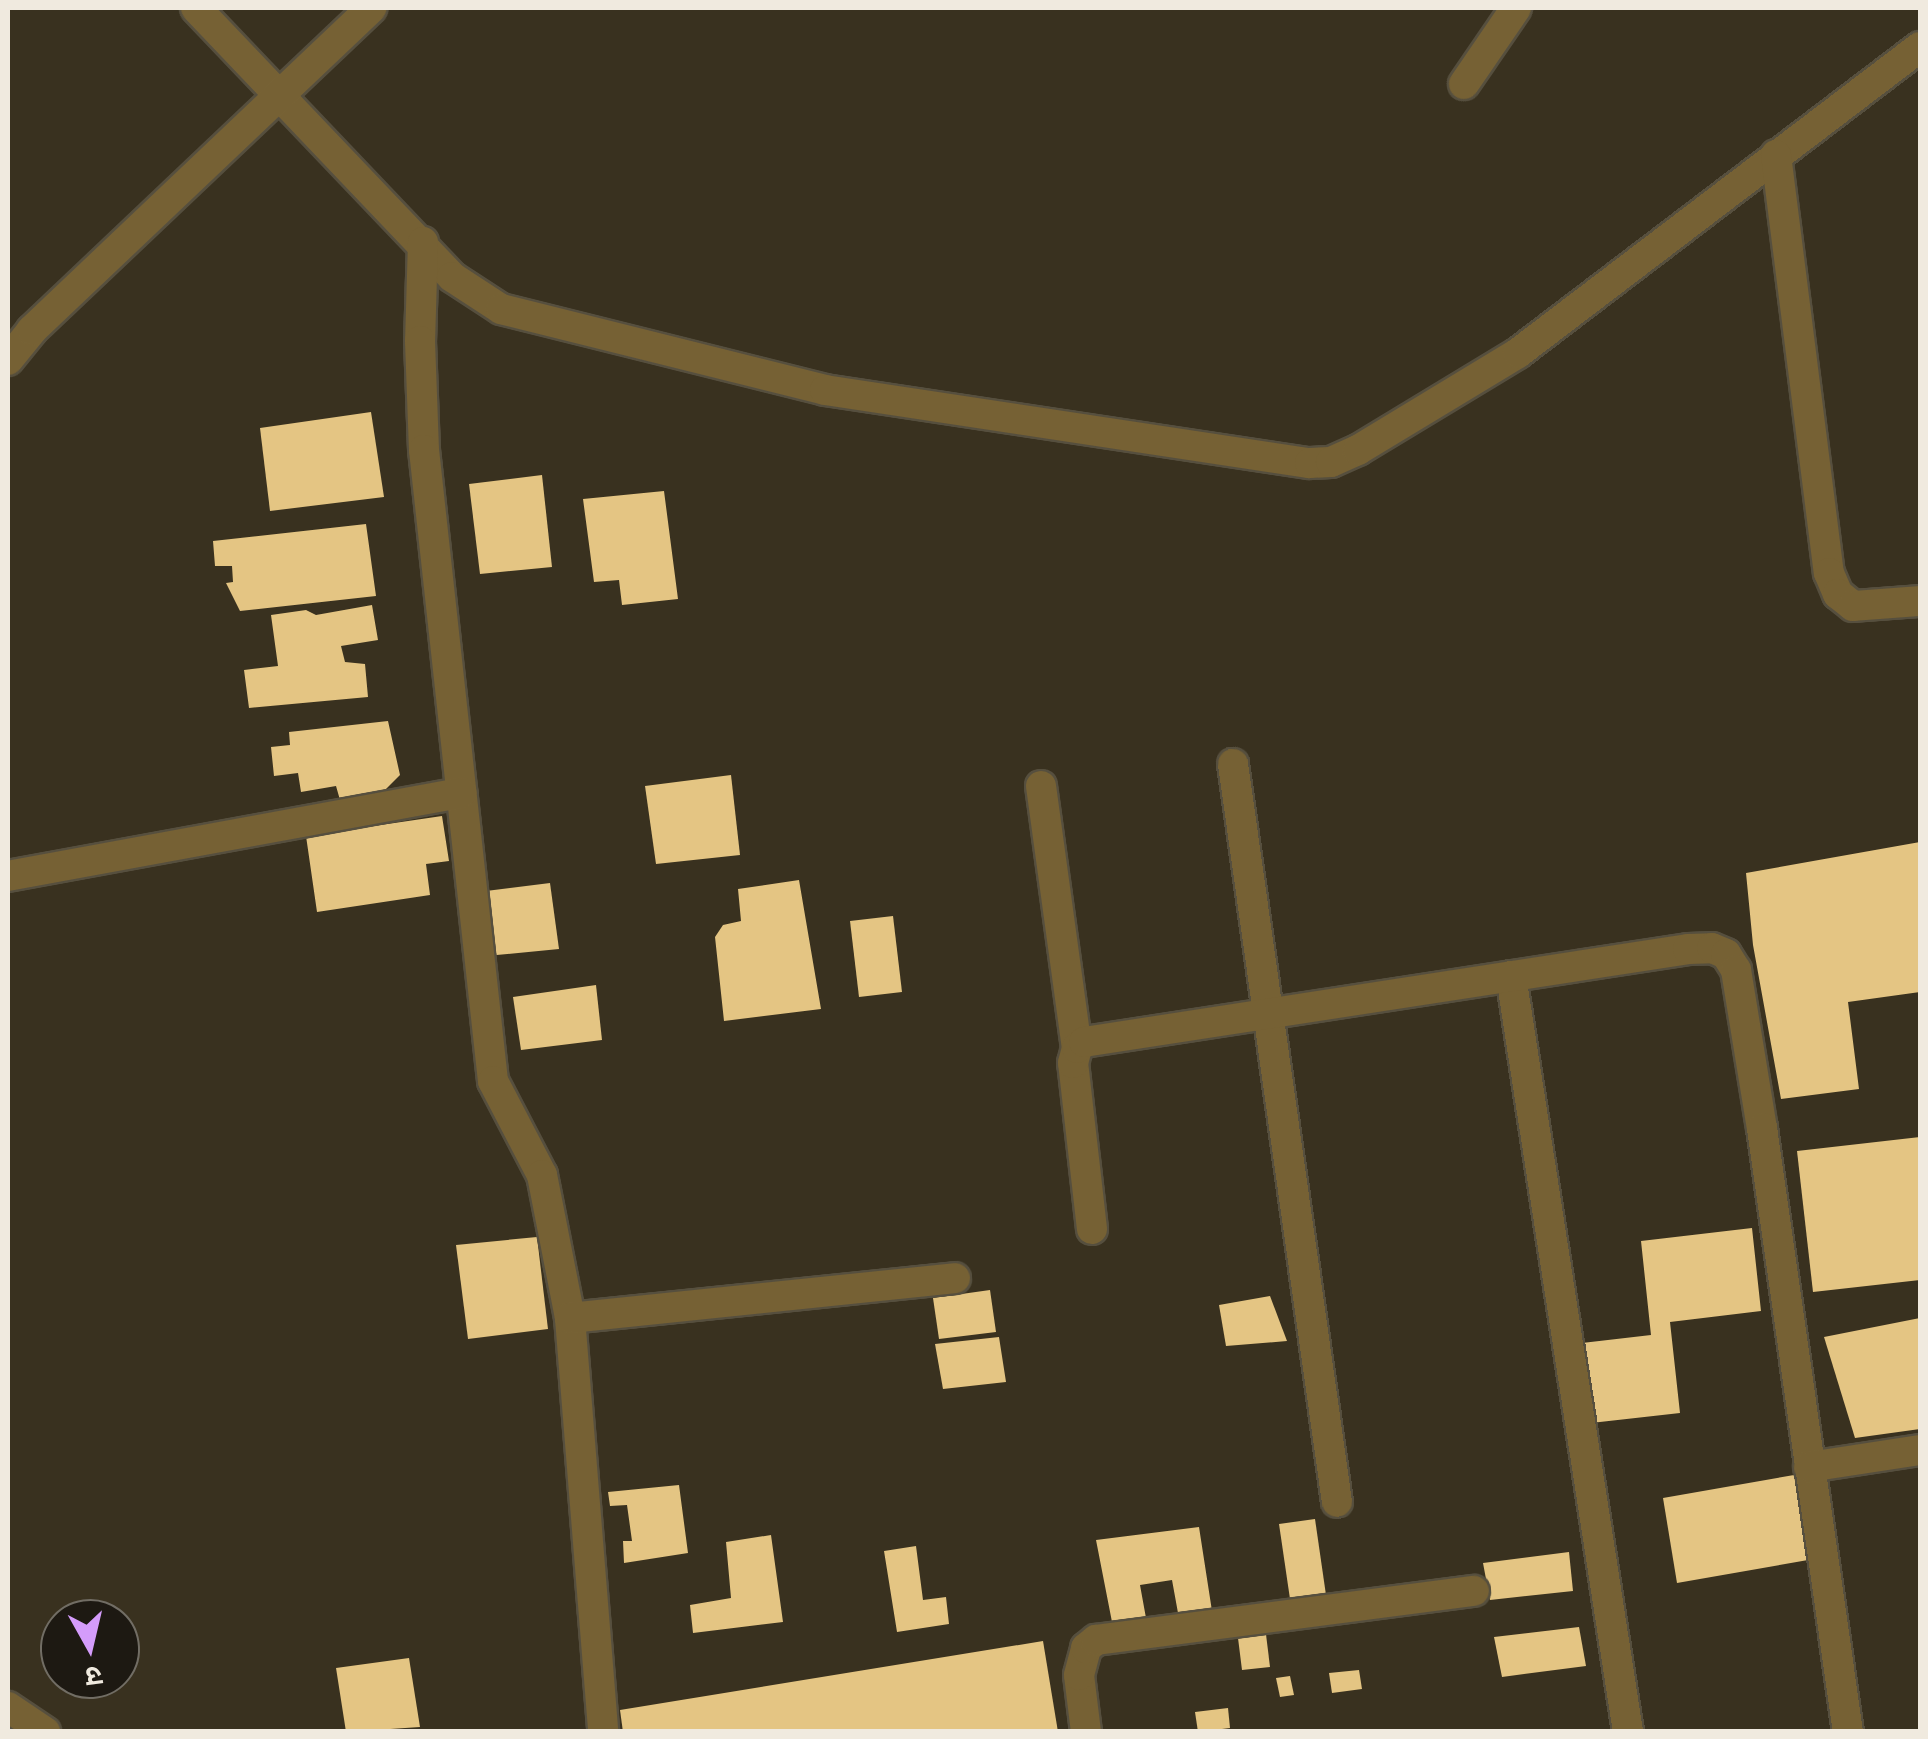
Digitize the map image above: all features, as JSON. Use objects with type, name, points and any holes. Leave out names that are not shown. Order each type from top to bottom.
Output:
[{"type":"street","points":[[196,8],[424,242],[452,276],[501,309],[825,390],[1310,463],[1331,462],[1358,450],[1518,352],[1920,46]]},
{"type":"street","points":[[8,360],[20,331],[280,96],[371,8]]},
{"type":"street","points":[[1464,84],[1516,8]]},
{"type":"street","points":[[1776,155],[1828,573],[1838,594],[1853,606],[1920,601]]},
{"type":"street","points":[[424,242],[420,341],[424,450],[494,1081],[542,1175],[570,1318],[603,1732]]},
{"type":"street","points":[[1232,764],[1338,1502]]},
{"type":"street","points":[[1041,786],[1077,1048],[1073,1063],[1092,1229]]},
{"type":"street","points":[[8,876],[462,794]]},
{"type":"street","points":[[1077,1048],[1084,1042],[1688,949],[1712,948],[1726,954],[1736,970],[1848,1732]]},
{"type":"street","points":[[1512,976],[1628,1732]]},
{"type":"street","points":[[570,1318],[955,1278]]},
{"type":"street","points":[[1809,1468],[1920,1450]]},
{"type":"street","points":[[1086,1732],[1078,1674],[1086,1648],[1096,1640],[1474,1591]]},
{"type":"street","points":[[8,1707],[46,1732]]},
{"type":"building","points":[[371,412],[384,497],[270,511],[260,428]]},
{"type":"building","points":[[542,475],[552,567],[480,574],[469,484]]},
{"type":"building","points":[[664,491],[678,599],[622,605],[619,580],[594,582],[583,499]]},
{"type":"building","points":[[366,524],[376,596],[240,611],[226,583],[233,582],[232,566],[215,566],[213,541]]},
{"type":"building","points":[[372,605],[378,640],[341,646],[345,662],[365,664],[368,697],[249,708],[244,670],[278,666],[271,615],[306,610],[316,615]]},
{"type":"building","points":[[388,721],[400,775],[379,796],[340,800],[336,786],[301,792],[298,773],[274,776],[271,747],[290,745],[289,732]]},
{"type":"building","points":[[731,775],[740,855],[656,864],[645,786]]},
{"type":"building","points":[[442,816],[449,861],[426,864],[430,895],[317,912],[306,836]]},
{"type":"building","points":[[1920,842],[1920,992],[1848,1002],[1859,1089],[1781,1099],[1753,945],[1746,873]]},
{"type":"building","points":[[799,880],[821,1009],[724,1021],[715,937],[723,925],[741,921],[738,889]]},
{"type":"building","points":[[550,883],[559,949],[486,956],[478,892]]},
{"type":"building","points":[[893,916],[902,992],[859,997],[850,921]]},
{"type":"building","points":[[596,985],[602,1040],[521,1050],[513,997]]},
{"type":"building","points":[[1920,1137],[1920,1280],[1813,1292],[1797,1151]]},
{"type":"building","points":[[1752,1228],[1761,1311],[1670,1322],[1680,1413],[1591,1423],[1582,1343],[1651,1335],[1641,1241]]},
{"type":"building","points":[[537,1237],[548,1329],[468,1339],[456,1245]]},
{"type":"building","points":[[990,1290],[996,1332],[939,1339],[933,1298]]},
{"type":"building","points":[[1270,1296],[1287,1341],[1226,1346],[1219,1305]]},
{"type":"building","points":[[1920,1318],[1920,1429],[1855,1438],[1824,1337]]},
{"type":"building","points":[[999,1337],[1006,1382],[943,1389],[935,1344]]},
{"type":"building","points":[[1794,1475],[1808,1560],[1677,1583],[1663,1498]]},
{"type":"building","points":[[679,1485],[688,1553],[624,1563],[623,1541],[632,1541],[627,1505],[610,1506],[608,1492]]},
{"type":"building","points":[[1315,1519],[1326,1595],[1290,1599],[1279,1524]]},
{"type":"building","points":[[1199,1527],[1212,1611],[1178,1613],[1172,1580],[1140,1585],[1146,1618],[1112,1622],[1096,1540]]},
{"type":"building","points":[[771,1535],[783,1622],[693,1633],[690,1605],[731,1598],[726,1542]]},
{"type":"building","points":[[916,1546],[923,1600],[946,1597],[949,1624],[897,1632],[884,1551]]},
{"type":"building","points":[[1569,1552],[1573,1591],[1490,1600],[1483,1563]]},
{"type":"building","points":[[1265,1626],[1270,1667],[1242,1670],[1237,1630]]},
{"type":"building","points":[[1579,1627],[1586,1666],[1502,1677],[1494,1637]]},
{"type":"building","points":[[1043,1641],[1058,1732],[623,1732],[620,1710]]},
{"type":"building","points":[[409,1658],[420,1727],[346,1732],[336,1668]]},
{"type":"building","points":[[1359,1670],[1362,1689],[1332,1693],[1329,1673]]},
{"type":"building","points":[[1290,1676],[1294,1695],[1280,1697],[1276,1678]]},
{"type":"building","points":[[1228,1708],[1230,1728],[1198,1732],[1195,1712]]}]
